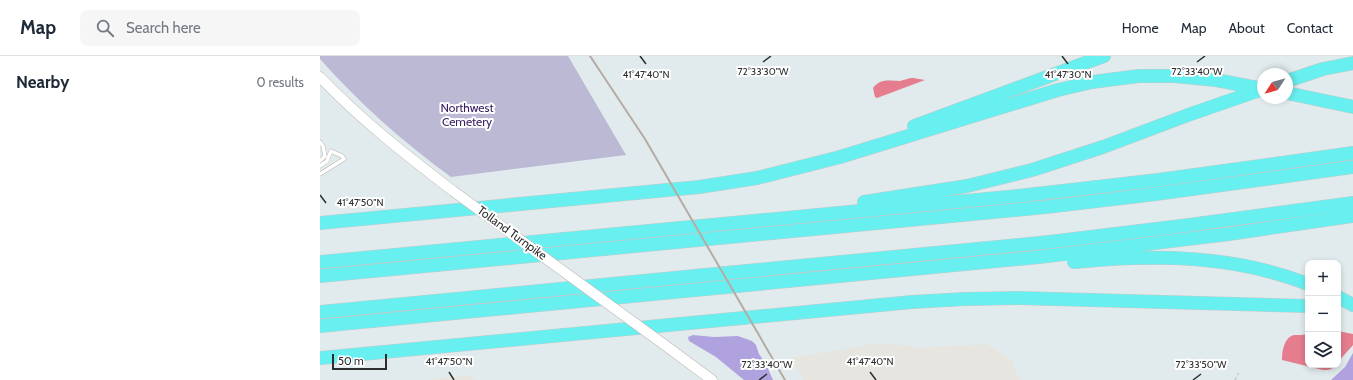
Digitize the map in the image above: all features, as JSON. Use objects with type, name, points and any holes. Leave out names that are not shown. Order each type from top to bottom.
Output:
[{"type":"highway","points":[[826,160],[1104,56]]},
{"type":"highway","points":[[1293,79],[1353,63]]},
{"type":"highway","points":[[320,223],[714,186],[768,176],[854,154],[1058,90],[1092,82],[1139,76],[1174,76],[1221,80],[1257,88]]},
{"type":"highway","points":[[822,214],[858,203],[949,189],[1013,175],[1103,147],[1257,91]]},
{"type":"highway","points":[[1293,95],[1353,107]]},
{"type":"highway","points":[[320,262],[1090,188],[1212,173],[1353,153]]},
{"type":"highway","points":[[320,276],[1046,207],[1156,194],[1353,167]]},
{"type":"highway","points":[[320,312],[1064,240],[1196,224],[1353,202]]},
{"type":"highway","points":[[320,326],[1039,257],[1229,234],[1353,216]]},
{"type":"highway","points":[[1039,257],[1069,262],[1131,258],[1181,258],[1234,264],[1278,274],[1305,283]]},
{"type":"highway","points":[[320,358],[904,303],[965,299],[1031,298],[1305,306]]},
{"type":"highway","points":[[1341,299],[1353,306]]},
{"type":"highway","points":[[1341,307],[1353,306]]},
{"type":"main road","name":"Tolland Turnpike","points":[[320,77],[378,133],[453,191],[712,380]]},
{"type":"lane","points":[[320,142],[323,146],[325,156],[320,161]]},
{"type":"lane","points":[[320,166],[327,161],[331,151],[344,158],[320,174]]},
{"type":"path","points":[[1235,380],[1239,372]]},
{"type":"shaded area","points":[[913,78],[925,80],[877,98],[875,97],[873,88],[882,81],[900,81]]},
{"type":"shaded area","points":[[1341,332],[1353,334],[1353,345],[1341,359]]},
{"type":"shaded area","points":[[693,335],[714,337],[738,336],[752,341],[756,345],[759,354],[766,364],[773,380],[744,380],[716,357],[689,341],[688,337]]},
{"type":"shaded area","points":[[1295,335],[1305,335],[1305,366],[1282,360],[1283,349],[1288,338]]},
{"type":"shaded area","points":[[873,344],[906,345],[915,348],[987,344],[1012,360],[1016,375],[1022,380],[803,380],[791,358]]},
{"type":"shaded area","points":[[1353,353],[1353,380],[1331,380],[1345,367]]},
{"type":"shaded area","points":[[1315,368],[1333,368],[1328,370]]},
{"type":"shaded area","points":[[469,375],[476,380],[428,380]]},
{"type":"green space","name":"Northwest Cemetery","points":[[320,56],[568,56],[626,155],[451,177],[399,136],[366,106],[320,59]]},
{"type":"railway","points":[[590,56],[645,139],[785,380]]}]
